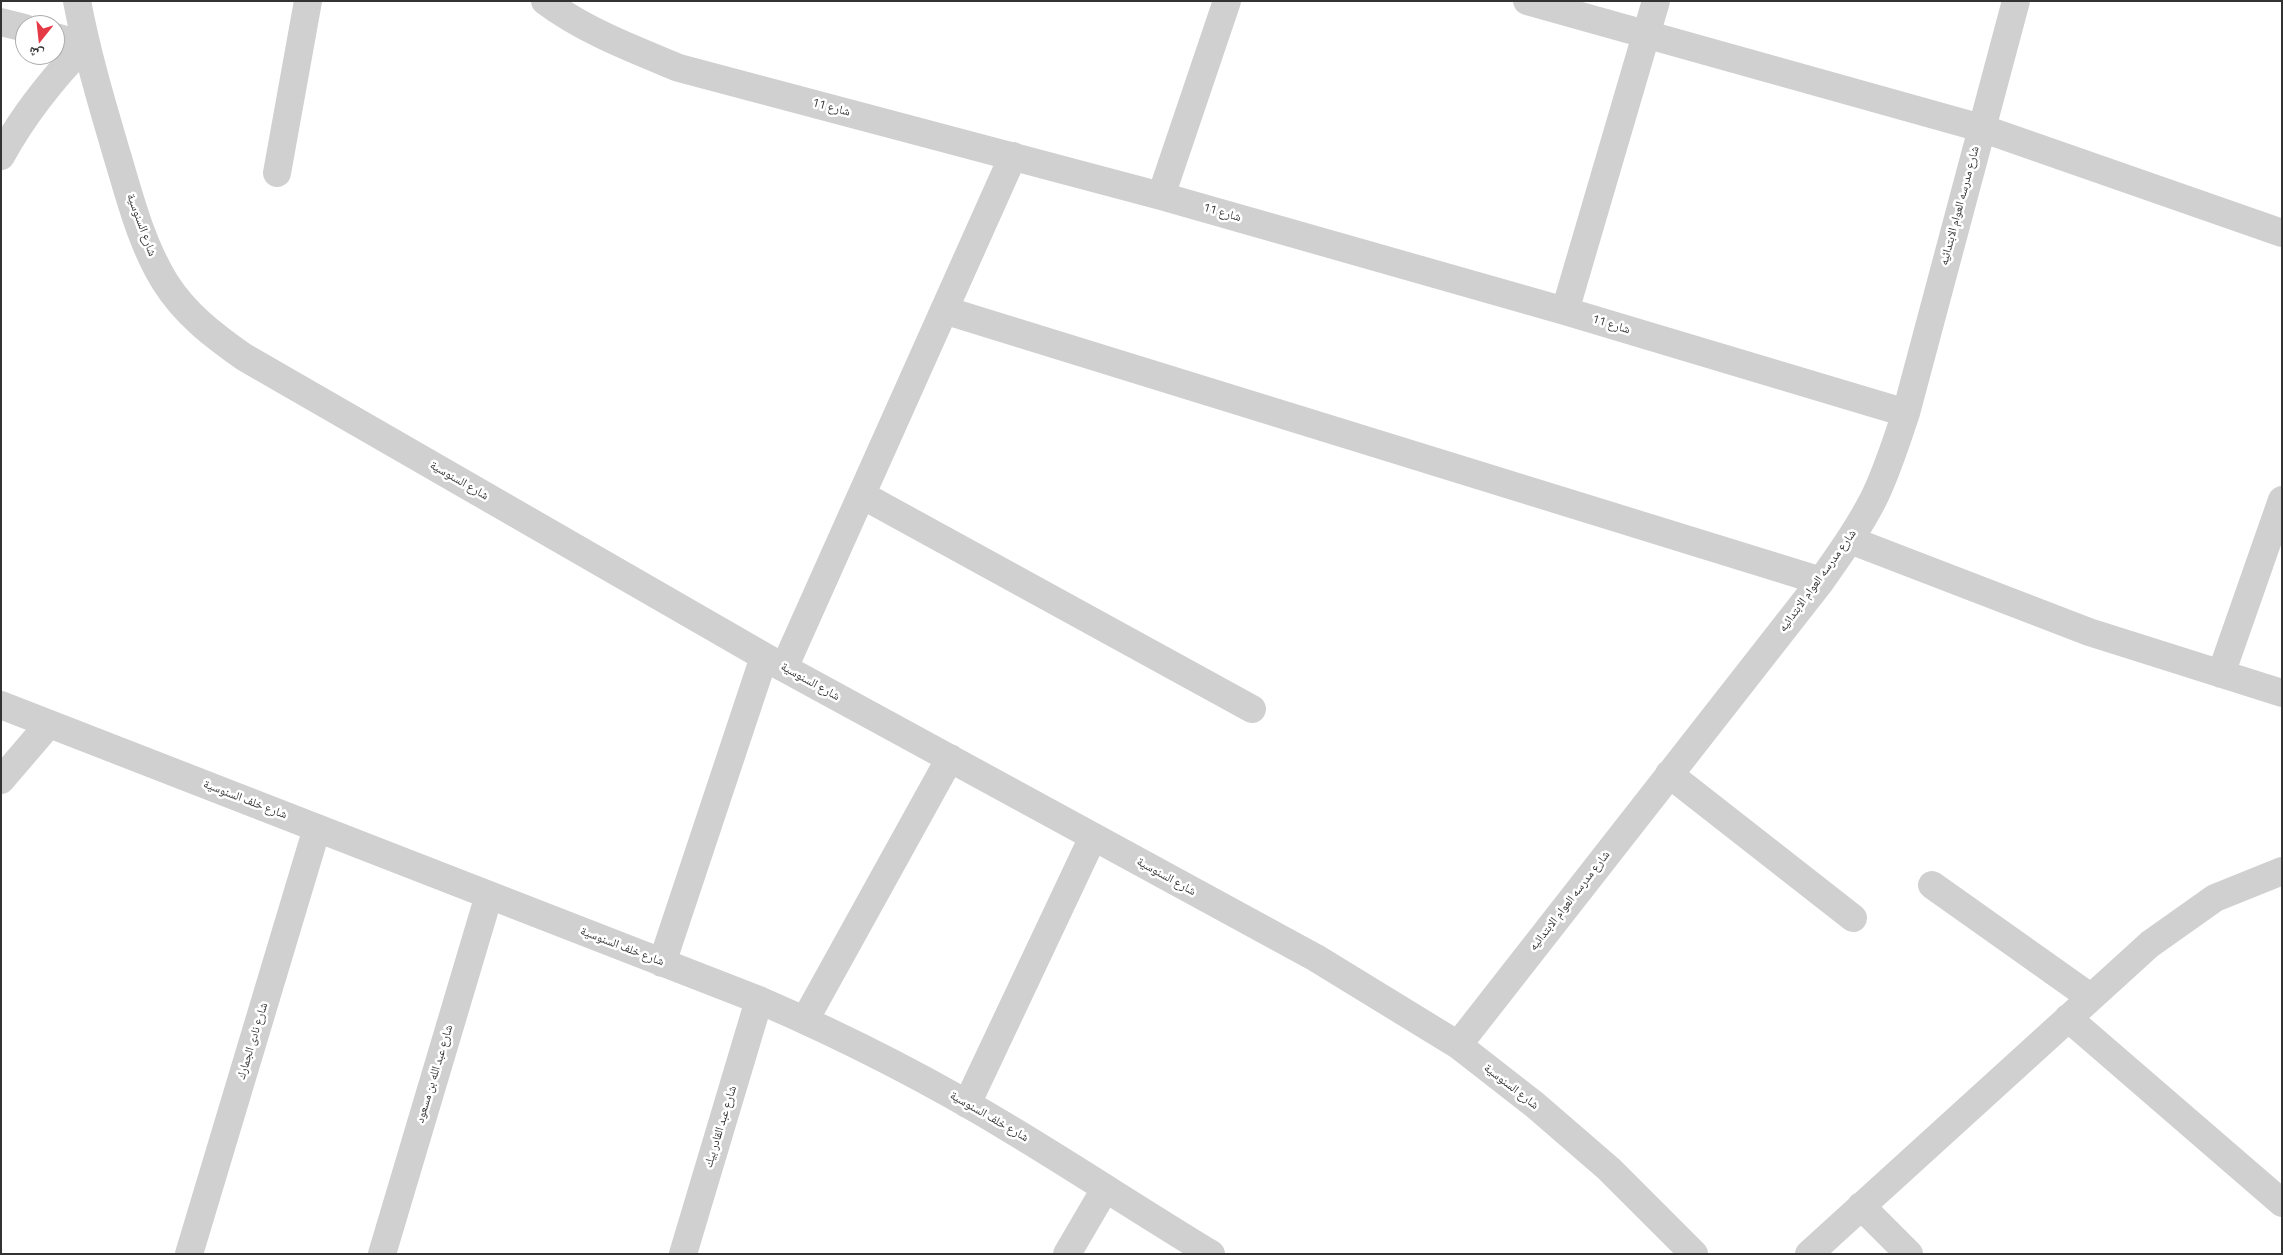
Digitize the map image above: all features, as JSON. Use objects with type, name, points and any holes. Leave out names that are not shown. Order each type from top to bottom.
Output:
[{"type":"street","name":"شارع السنوسية","points":[[76,1],[85,45],[136,217],[148,251],[166,283],[188,311],[214,337],[244,357],[774,662],[1316,958],[1458,1045],[1535,1105],[1609,1169],[1694,1254]]},
{"type":"street","points":[[277,172],[308,1]]},
{"type":"street","name":"شارع 11","points":[[545,1],[590,28],[634,50],[679,68],[1161,196],[1565,311],[1906,413]]},
{"type":"street","points":[[1161,196],[1227,1]]},
{"type":"street","points":[[1527,1],[1981,128],[2282,233]]},
{"type":"street","points":[[1565,311],[1656,1]]},
{"type":"street","name":"شارع مدرسه العوام الابتدائيه","points":[[1458,1045],[1821,581],[1850,540],[1874,498],[1892,455],[1906,413],[2016,1]]},
{"type":"street","points":[[1,22],[15,26]]},
{"type":"street","points":[[1,156],[16,128],[52,79],[85,45],[65,40]]},
{"type":"street","points":[[662,963],[774,662],[862,495],[1013,156]]},
{"type":"street","points":[[944,310],[1821,581]]},
{"type":"street","points":[[862,495],[1252,708]]},
{"type":"street","points":[[2221,674],[2282,500]]},
{"type":"street","points":[[1850,540],[2089,632],[2282,693]]},
{"type":"street","name":"شارع خلف السنوسية","points":[[1,705],[759,1000],[805,1020],[899,1067],[967,1104],[1205,1252]]},
{"type":"street","points":[[1,780],[49,724]]},
{"type":"street","points":[[805,1020],[950,758]]},
{"type":"street","points":[[1669,774],[1853,918]]},
{"type":"street","name":"شارع نادى الجمارك","points":[[189,1254],[317,828]]},
{"type":"street","points":[[967,1104],[1093,837]]},
{"type":"street","points":[[1808,1254],[2150,944],[2215,898],[2282,871]]},
{"type":"street","points":[[1932,885],[2090,997]]},
{"type":"street","name":"شارع عبد الله بن مسعود","points":[[382,1254],[489,895]]},
{"type":"street","name":"شارع عبد القادر بيك","points":[[683,1254],[759,1000]]},
{"type":"street","points":[[2068,1018],[2282,1204]]},
{"type":"street","points":[[1067,1254],[1105,1189]]},
{"type":"street","points":[[1861,1206],[1909,1254]]}]
